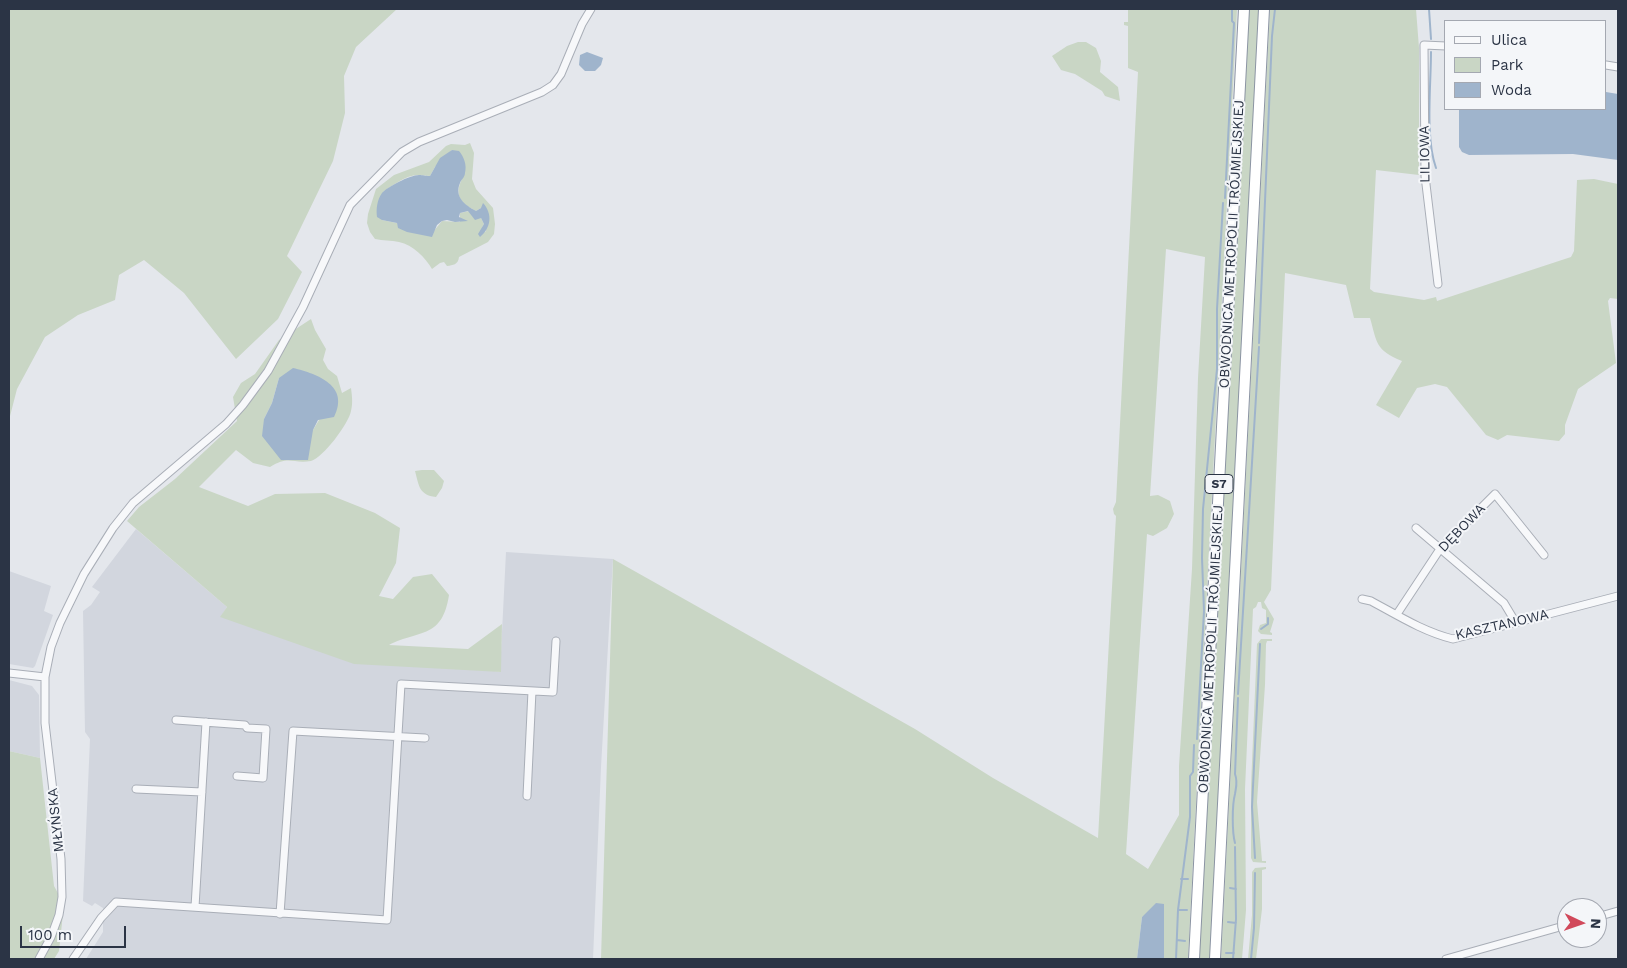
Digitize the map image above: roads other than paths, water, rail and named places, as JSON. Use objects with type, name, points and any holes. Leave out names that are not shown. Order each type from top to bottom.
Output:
[{"type":"highway","name":"OBWODNICA METROPOLII TRÓJMIEJSKIEJ","points":[[1194,959],[1244,9]]},
{"type":"highway","name":"OBWODNICA METROPOLII TRÓJMIEJSKIEJ","points":[[1215,959],[1264,9]]},
{"type":"street","name":"MŁYŃSKA","points":[[39,959],[51,937],[62,897],[60,859],[45,722],[45,677],[60,623],[84,574],[112,528],[133,503],[226,424],[243,405],[268,371],[303,308],[350,205],[402,152],[418,142],[542,92],[553,85],[561,74],[582,24],[591,9]]},
{"type":"street","name":"LILIOWA","points":[[1438,284],[1425,176],[1424,45],[1444,46]]},
{"type":"street","name":"DĘBOWA","points":[[1397,614],[1440,549],[1495,494],[1544,555]]},
{"type":"street","points":[[1416,528],[1504,603],[1516,623]]},
{"type":"street","name":"KASZTANOWA","points":[[1362,600],[1371,601],[1440,636],[1453,638],[1618,596]]},
{"type":"street","points":[[73,959],[101,918],[116,902],[387,920],[401,684],[553,692],[556,642]]},
{"type":"street","points":[[9,673],[45,677]]},
{"type":"street","points":[[527,796],[532,691]]},
{"type":"street","points":[[176,720],[245,725],[247,728],[266,729],[263,778],[237,776]]},
{"type":"street","points":[[195,907],[206,722]]},
{"type":"street","points":[[280,914],[293,731],[425,738]]},
{"type":"street","points":[[136,789],[202,792]]},
{"type":"street","points":[[1446,959],[1557,928]]},
{"type":"water","points":[[587,52],[603,58],[601,65],[595,71],[585,71],[579,65],[580,55]]},
{"type":"water","points":[[1607,92],[1618,94],[1618,160],[1573,154],[1469,155],[1462,152],[1459,147],[1459,110],[1607,110]]},
{"type":"water","points":[[452,150],[459,151],[464,158],[466,170],[458,192],[462,200],[476,211],[481,208],[483,203],[488,212],[489,221],[487,229],[480,237],[478,234],[484,224],[481,218],[475,220],[468,211],[460,213],[459,217],[468,221],[442,221],[437,225],[432,237],[407,232],[398,228],[397,223],[377,217],[378,202],[382,193],[410,177],[419,175],[430,176],[440,158]]},
{"type":"water","points":[[293,368],[312,374],[329,383],[335,389],[338,397],[338,406],[334,417],[318,420],[313,430],[308,460],[281,460],[262,436],[264,419],[272,403],[279,378]]},
{"type":"water","points":[[1156,903],[1164,904],[1164,959],[1137,959],[1142,917]]},
{"type":"waterway","points":[[1225,198],[1234,23],[1232,21],[1232,9]]},
{"type":"waterway","points":[[1259,343],[1272,36],[1275,9]]},
{"type":"waterway","points":[[1429,9],[1431,39]]},
{"type":"waterway","points":[[1431,52],[1429,111],[1431,142],[1436,168]]},
{"type":"waterway","points":[[1197,739],[1204,611],[1203,509],[1217,369],[1217,309],[1223,203]]},
{"type":"waterway","points":[[1238,694],[1259,347]]},
{"type":"waterway","points":[[1261,629],[1268,624],[1268,618]]},
{"type":"waterway","points":[[1255,858],[1252,807],[1260,644]]},
{"type":"waterway","points":[[1235,843],[1233,811],[1236,784],[1238,698]]},
{"type":"waterway","points":[[1176,959],[1178,910],[1190,817],[1190,776],[1193,772],[1194,745]]},
{"type":"waterway","points":[[1233,959],[1236,919],[1235,847]]},
{"type":"waterway","points":[[1251,959],[1254,928],[1255,873]]},
{"type":"waterway","points":[[1181,879],[1188,879]]},
{"type":"waterway","points":[[1230,888],[1236,889]]},
{"type":"waterway","points":[[1179,910],[1187,910]]},
{"type":"waterway","points":[[1228,922],[1236,923]]},
{"type":"waterway","points":[[1177,940],[1185,941]]},
{"type":"waterway","points":[[1226,953],[1234,953]]}]
